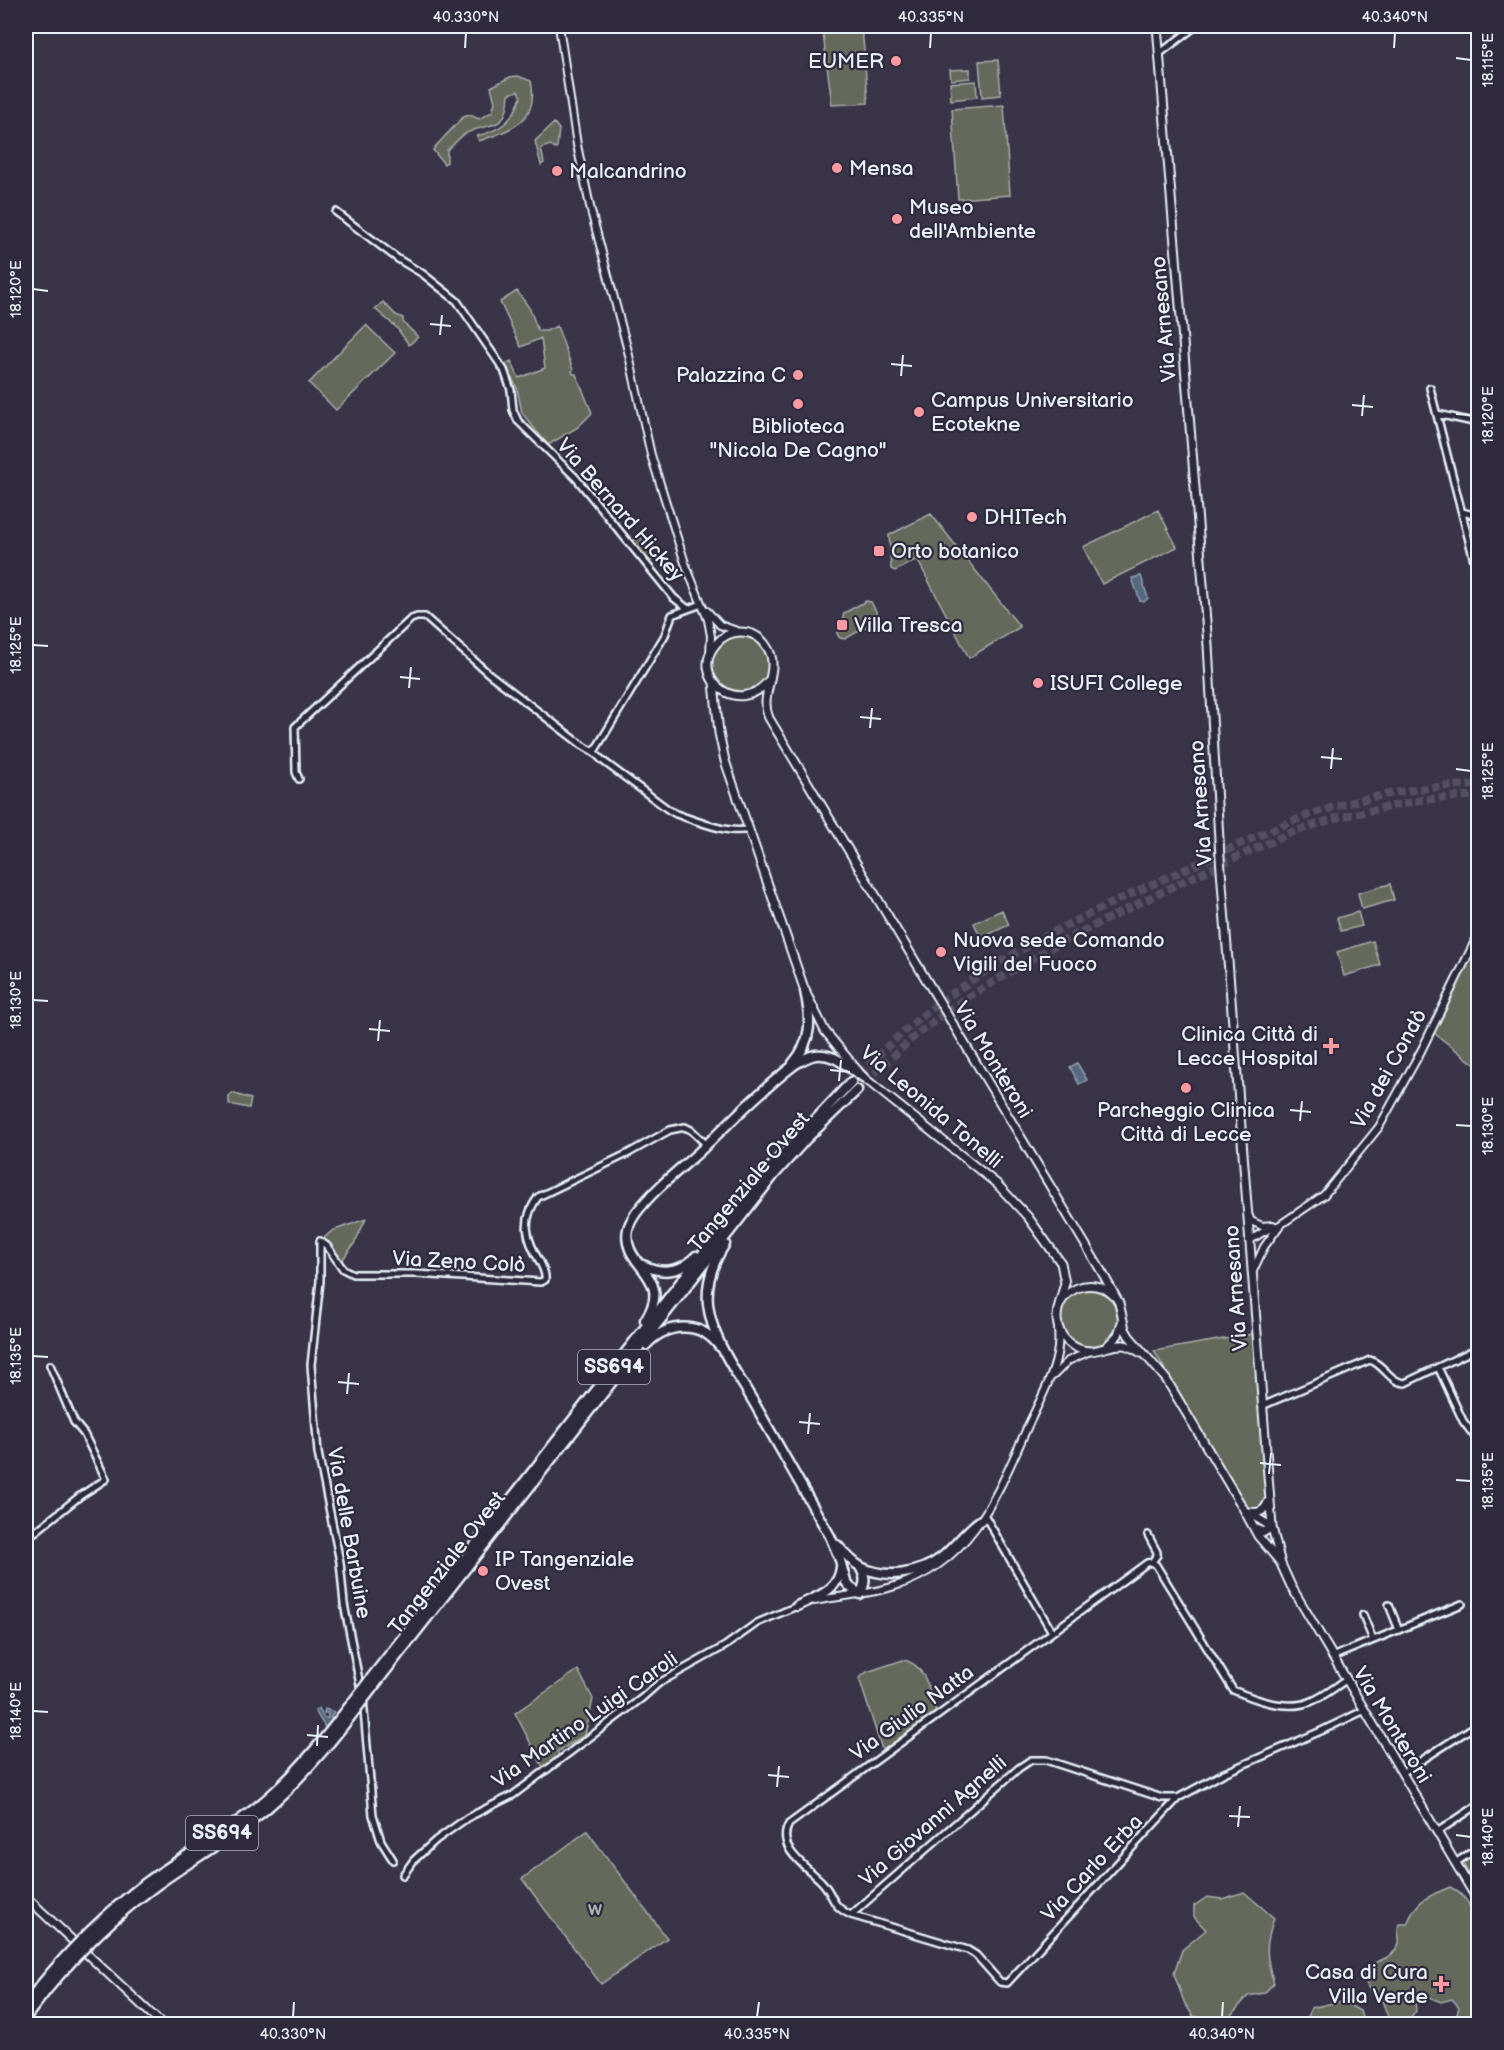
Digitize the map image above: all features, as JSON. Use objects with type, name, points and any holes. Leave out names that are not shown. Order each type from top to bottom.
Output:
[{"type":"highway","points":[[788,1070],[805,1046],[810,1033],[810,1015],[805,991]]},
{"type":"highway","points":[[596,1390],[599,1381],[652,1309],[655,1289],[652,1281],[629,1248],[628,1229],[636,1213],[706,1145],[788,1070],[805,1058],[828,1056],[863,1077]]},
{"type":"highway","name":"Tangenziale Ovest","points":[[26,2005],[127,1908],[242,1828],[286,1791],[327,1746],[389,1661],[739,1206],[782,1155],[854,1086],[774,1175],[389,1661]]},
{"type":"highway","points":[[730,1362],[712,1323],[708,1293],[711,1273],[718,1255],[768,1187],[774,1175]]},
{"type":"highway","points":[[640,1264],[664,1271],[672,1271],[687,1264],[739,1206]]},
{"type":"highway","points":[[598,1399],[605,1394],[647,1343],[668,1329],[688,1327],[699,1330],[716,1342],[730,1362],[830,1536],[846,1582],[860,1594],[866,1578],[860,1567],[830,1536]]},
{"type":"highway","points":[[860,1567],[885,1574],[920,1569],[941,1558],[983,1518]]},
{"type":"highway","points":[[797,1606],[832,1588],[840,1573],[840,1560]]},
{"type":"highway","name":"Tangenziale Ovest","points":[[26,2017],[42,1989]]},
{"type":"main road","name":"Via Arnesano","points":[[1157,26],[1208,645],[1221,868],[1268,1502]]},
{"type":"main road","points":[[744,632],[723,637],[710,654],[708,664],[714,683],[728,694],[737,697],[756,693],[769,680]]},
{"type":"main road","name":"Via Monteroni","points":[[744,632],[759,638],[771,653],[773,662],[765,704],[769,718],[1103,1274],[1121,1308],[1129,1336],[1166,1379],[1245,1509],[1263,1543],[1281,1564]]},
{"type":"main road","name":"Via Leonida Tonelli","points":[[714,683],[719,733],[725,761],[805,991],[825,1031],[863,1077],[997,1184],[1028,1216],[1061,1263],[1065,1283],[1059,1305]]},
{"type":"main road","points":[[1116,1298],[1104,1288],[1097,1286],[1082,1286],[1068,1293],[1059,1305],[1057,1323],[1063,1338],[1069,1344],[1084,1350],[1125,1346],[1148,1357]]},
{"type":"main road","points":[[1104,1348],[1118,1335],[1123,1319]]},
{"type":"main road","points":[[1245,1509],[1258,1513],[1266,1507],[1268,1502]]},
{"type":"main road","name":"Via Monteroni","points":[[1268,1502],[1281,1564],[1296,1595],[1479,1901]]},
{"type":"main road","name":"Via Monteroni","points":[[1245,1509],[1272,1527]]},
{"type":"main road","points":[[1254,1528],[1264,1532],[1272,1527]]},
{"type":"main road","points":[[26,1897],[162,2025]]},
{"type":"street","points":[[559,26],[583,176],[628,351],[651,455],[685,563],[703,605],[711,636],[710,654]]},
{"type":"street","points":[[1159,54],[1196,26]]},
{"type":"street","name":"Via Bernard Hickey","points":[[336,212],[457,301],[504,370],[511,390],[513,410],[518,421],[576,478],[674,598],[688,609],[703,605]]},
{"type":"street","points":[[1430,388],[1479,576]]},
{"type":"street","points":[[1437,414],[1479,423]]},
{"type":"street","points":[[1462,512],[1479,516]]},
{"type":"street","points":[[703,605],[720,625],[730,630],[744,632]]},
{"type":"street","points":[[594,752],[665,635],[672,615],[688,609]]},
{"type":"street","points":[[298,779],[295,727],[411,620],[425,617],[488,673],[676,814],[732,830],[748,829]]},
{"type":"street","name":"Via dei Condò","points":[[1249,1241],[1280,1225],[1324,1195],[1379,1127],[1421,1051],[1479,935]]},
{"type":"street","name":"Via Zeno Colò","points":[[320,1241],[325,1244],[343,1269],[353,1274],[416,1274],[540,1282],[545,1280],[545,1273],[531,1245],[526,1228],[530,1209],[538,1197],[627,1154],[670,1130],[685,1127],[706,1145]]},
{"type":"street","points":[[1247,1211],[1251,1221],[1262,1226],[1280,1225]]},
{"type":"street","name":"Via dei Condò","points":[[1252,1279],[1260,1255],[1280,1225]]},
{"type":"street","name":"Via delle Barbuine","points":[[320,1241],[320,1281],[311,1365],[318,1453],[340,1562],[344,1604],[365,1712],[373,1815],[381,1841],[393,1860]]},
{"type":"street","name":"Via Martino Luigi Caroli","points":[[403,1875],[414,1860],[436,1840],[467,1818],[513,1796],[659,1683],[725,1646],[757,1623],[818,1600],[896,1586],[925,1573],[942,1562],[965,1542],[983,1518],[1046,1387],[1058,1356],[1060,1347],[1057,1323]]},
{"type":"street","points":[[1262,1406],[1370,1360],[1401,1383],[1479,1348]]},
{"type":"street","name":"Via Martino Luigi Caroli","points":[[1046,1387],[1056,1372],[1068,1361],[1092,1351]]},
{"type":"street","points":[[35,1532],[72,1502],[106,1479],[84,1434],[74,1422],[50,1365]]},
{"type":"street","points":[[1438,1367],[1462,1421],[1479,1441]]},
{"type":"street","points":[[983,1518],[1052,1632]]},
{"type":"street","points":[[1148,1535],[1157,1552],[1152,1562],[1233,1690],[1276,1704],[1295,1705],[1312,1701],[1346,1680]]},
{"type":"street","name":"Via Giulio Natta","points":[[851,1915],[834,1904],[820,1881],[796,1859],[790,1850],[786,1836],[789,1824],[1147,1563],[1152,1562]]},
{"type":"street","points":[[1332,1657],[1462,1604]]},
{"type":"street","points":[[1389,1605],[1399,1630]]},
{"type":"street","points":[[1363,1615],[1373,1640]]},
{"type":"street","name":"Via Carlo Erba","points":[[851,1915],[968,1950],[976,1955],[1000,1982],[1007,1983],[1178,1798],[1217,1776],[1365,1710]]},
{"type":"street","points":[[1402,1773],[1479,1724]]},
{"type":"street","name":"Via Giovanni Agnelli","points":[[851,1915],[1023,1764],[1031,1760],[1046,1760],[1162,1798],[1178,1798]]},
{"type":"street","points":[[1437,1832],[1479,1805]]},
{"type":"street","points":[[1455,1863],[1479,1848]]},
{"type":"street","points":[[1470,1887],[1479,1883]]},
{"type":"green space","points":[[822,26],[859,26],[863,39],[868,103],[832,105]]},
{"type":"green space","points":[[998,60],[1001,95],[982,97],[979,61]]},
{"type":"green space","points":[[970,69],[970,78],[951,80],[950,70]]},
{"type":"green space","points":[[518,76],[531,81],[533,95],[527,115],[511,128],[479,141],[477,136],[493,131],[505,123],[514,112],[521,97],[518,91],[509,94],[508,107],[501,121],[463,135],[447,150],[447,162],[444,164],[433,150],[435,147],[463,117],[470,115],[479,119],[492,112],[495,102],[491,87],[510,77]]},
{"type":"green space","points":[[976,81],[977,97],[951,100],[950,83]]},
{"type":"green space","points":[[1004,105],[1010,195],[958,199],[952,109]]},
{"type":"green space","points":[[554,123],[559,129],[557,147],[555,149],[551,145],[541,148],[544,163],[541,165],[535,141]]},
{"type":"green space","points":[[517,291],[530,309],[538,331],[546,331],[557,326],[573,374],[576,374],[592,413],[578,427],[548,445],[522,413],[517,388],[505,364],[511,361],[519,378],[545,368],[541,338],[521,347],[500,302]]},
{"type":"green space","points":[[383,302],[396,315],[403,318],[403,322],[418,337],[409,345],[397,328],[375,309]]},
{"type":"green space","points":[[366,325],[395,353],[336,410],[309,383]]},
{"type":"green space","points":[[1158,510],[1177,547],[1102,584],[1083,547]]},
{"type":"green space","points":[[931,514],[1020,627],[969,658],[917,559],[895,571],[891,569],[889,535]]},
{"type":"green space","points":[[640,536],[643,542],[645,541],[652,560],[650,561],[632,541]]},
{"type":"green space","points":[[866,601],[871,602],[880,619],[845,639],[840,638],[837,634],[844,613]]},
{"type":"green space","points":[[741,635],[752,637],[765,648],[770,664],[768,675],[757,688],[741,693],[730,691],[717,680],[712,664],[714,653],[725,640]]},
{"type":"green space","points":[[1390,884],[1394,900],[1362,909],[1358,893]]},
{"type":"green space","points":[[1002,910],[1009,925],[981,938],[974,923]]},
{"type":"green space","points":[[1358,912],[1362,926],[1341,931],[1337,918]]},
{"type":"green space","points":[[1373,941],[1380,965],[1344,976],[1337,952]]},
{"type":"green space","points":[[1478,941],[1478,1067],[1434,1033]]},
{"type":"green space","points":[[232,1093],[251,1099],[249,1108],[229,1104],[229,1096]]},
{"type":"green space","points":[[366,1219],[354,1244],[340,1263],[324,1238],[332,1231]]},
{"type":"green space","points":[[1084,1289],[1096,1289],[1111,1297],[1119,1312],[1119,1324],[1111,1339],[1096,1347],[1084,1347],[1069,1339],[1061,1324],[1061,1312],[1069,1297]]},
{"type":"green space","points":[[1253,1334],[1266,1494],[1266,1502],[1261,1510],[1252,1510],[1246,1505],[1154,1351]]},
{"type":"green space","points":[[903,1660],[911,1662],[922,1673],[937,1713],[883,1753],[859,1678],[867,1672]]},
{"type":"green space","points":[[578,1670],[593,1699],[585,1735],[557,1752],[560,1756],[544,1769],[515,1713]]},
{"type":"green space","name":"w","points":[[587,1831],[667,1938],[601,1984],[522,1879]]},
{"type":"green space","points":[[1478,1853],[1478,1879],[1471,1879],[1463,1863]]},
{"type":"green space","points":[[1450,1887],[1466,1900],[1478,1921],[1478,2024],[1446,2024],[1456,2018],[1459,2007],[1452,1999],[1441,2002],[1429,1997],[1415,2002],[1416,2011],[1411,2018],[1400,2021],[1389,2019],[1381,1998],[1372,1995],[1362,1975],[1365,1967],[1394,1952],[1399,1943],[1399,1924],[1407,1924],[1415,1909],[1424,1900]]},
{"type":"green space","points":[[1244,1892],[1274,1918],[1267,1951],[1274,1983],[1264,1993],[1248,1996],[1224,2023],[1193,2016],[1184,2002],[1174,1974],[1182,1950],[1206,1930],[1194,1917],[1194,1906],[1207,1897],[1222,1899]]},
{"type":"green space","points":[[1342,2001],[1360,2011],[1364,2024],[1306,2024],[1311,2008]]},
{"type":"water","points":[[1141,576],[1148,598],[1144,602],[1140,601],[1132,578]]},
{"type":"water","points":[[1077,1063],[1087,1080],[1079,1084],[1070,1067]]},
{"type":"water","points":[[319,1708],[324,1718],[328,1718],[328,1713],[324,1713],[325,1709],[334,1712],[331,1717],[333,1725],[328,1732],[315,1711]]},
{"type":"tunnel","points":[[851,1082],[910,1026],[942,1001],[1010,956],[1119,900],[1276,828],[1333,807],[1406,791],[1478,785]]},
{"type":"tunnel","points":[[857,1090],[917,1034],[958,1003],[1059,943],[1182,882],[1290,833],[1336,818],[1421,800],[1478,795]]},
{"type":"place","name":"EUMER","points":[[896,61]]},
{"type":"place","name":"Mensa","points":[[837,168]]},
{"type":"place","name":"Malcandrino","points":[[557,171]]},
{"type":"place","name":"Museo dell'Ambiente","points":[[897,219]]},
{"type":"place","name":"Palazzina C","points":[[798,375]]},
{"type":"place","name":"Biblioteca \"Nicola De Cagno\"","points":[[798,404]]},
{"type":"place","name":"Campus Universitario Ecotekne","points":[[919,412]]},
{"type":"place","name":"DHITech","points":[[972,517]]},
{"type":"place","name":"Orto botanico","points":[[879,551]]},
{"type":"place","name":"Villa Tresca","points":[[842,625]]},
{"type":"place","name":"ISUFI College","points":[[1038,683]]},
{"type":"place","name":"Nuova sede Comando Vigili del Fuoco","points":[[941,952]]},
{"type":"place","name":"Clinica Città di Lecce Hospital","points":[[1331,1046]]},
{"type":"place","name":"Parcheggio Clinica Città di Lecce","points":[[1186,1088]]},
{"type":"place","name":"IP Tangenziale Ovest","points":[[483,1571]]},
{"type":"place","name":"Casa di Cura Villa Verde","points":[[1441,1984]]}]
